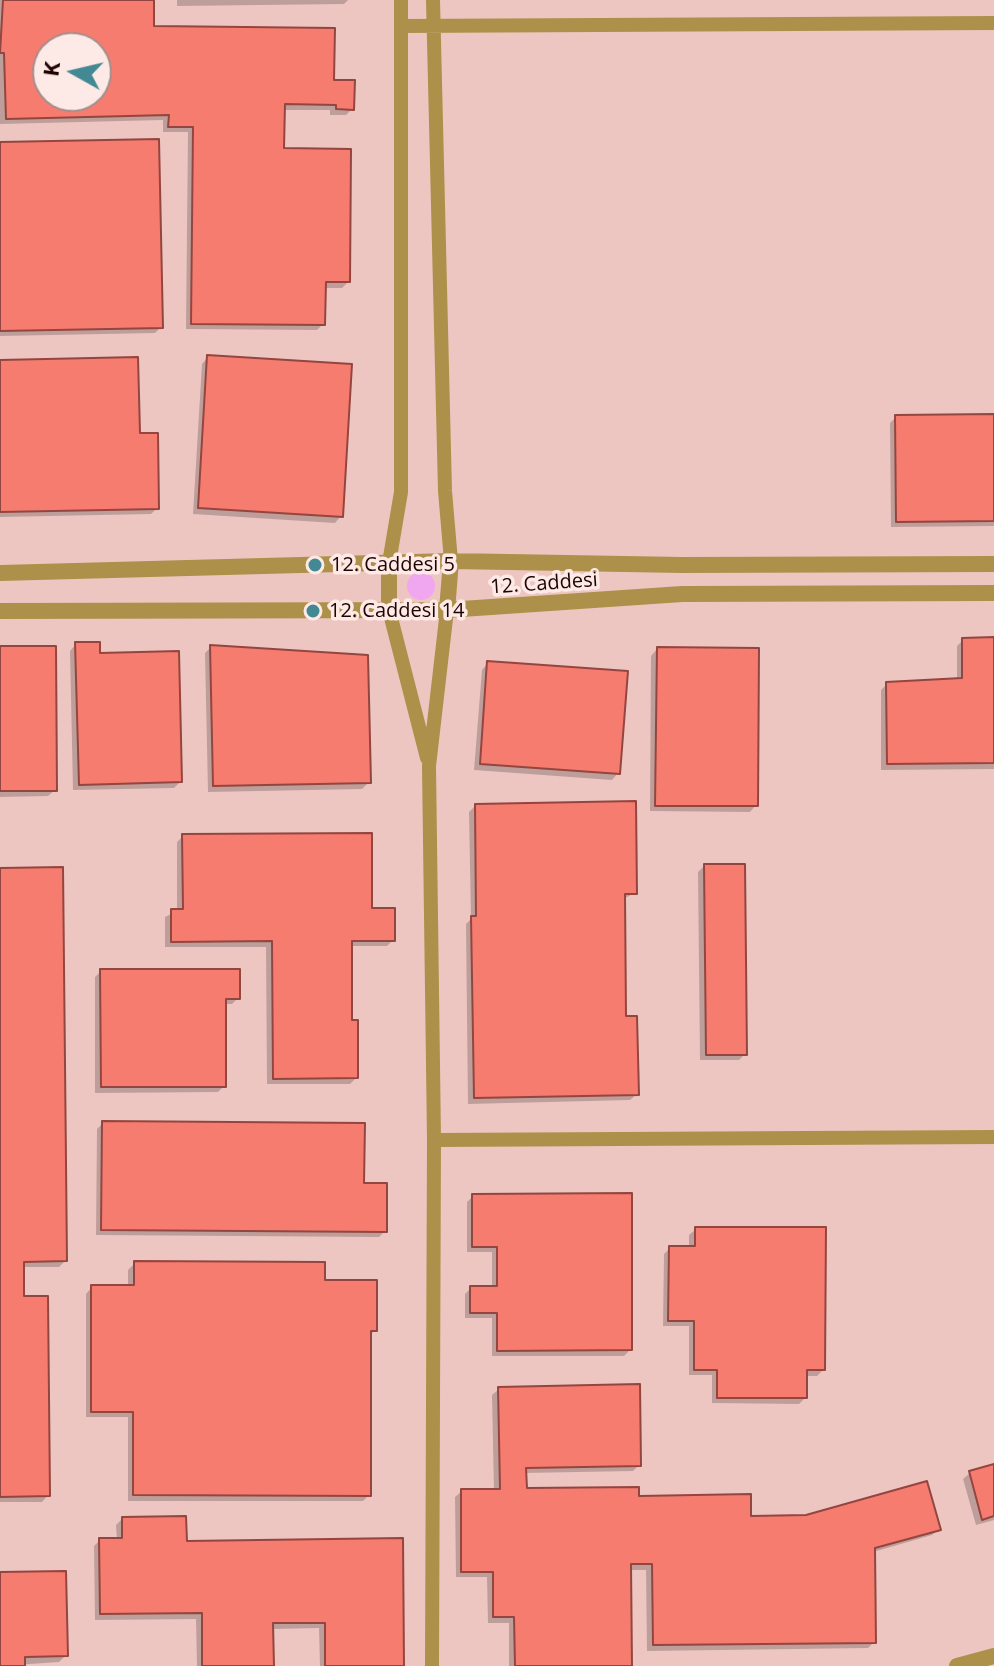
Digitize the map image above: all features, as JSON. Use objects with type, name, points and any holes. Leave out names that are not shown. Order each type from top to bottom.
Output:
[{"type":"street","points":[[401,0],[401,492],[389,563],[389,610],[429,766]]},
{"type":"street","points":[[432,1666],[434,1140],[429,766],[451,561],[445,491],[433,0]]},
{"type":"street","points":[[402,26],[994,23]]},
{"type":"street","name":"12. Caddesi","points":[[0,573],[451,561],[682,565],[994,564]]},
{"type":"street","name":"12. Caddesi","points":[[0,611],[447,610],[682,594],[994,593]]},
{"type":"street","points":[[434,1140],[994,1137]]},
{"type":"street","points":[[957,1666],[994,1656]]},
{"type":"shaded area","points":[[0,0],[994,0],[994,1666],[0,1666]]},
{"type":"shaded area","points":[[421,572],[431,576],[435,586],[431,596],[421,600],[411,596],[407,586],[411,576]]},
{"type":"building","points":[[3,0],[154,0],[154,26],[335,28],[334,80],[355,80],[354,110],[336,109],[336,105],[285,104],[284,148],[351,149],[350,282],[326,282],[325,325],[191,324],[193,127],[168,127],[169,115],[6,119],[4,53],[0,53]]},
{"type":"building","points":[[159,139],[163,328],[0,331],[0,142]]},
{"type":"building","points":[[207,355],[352,364],[343,517],[198,508]]},
{"type":"building","points":[[138,357],[140,433],[158,433],[159,509],[0,512],[0,360]]},
{"type":"building","points":[[994,414],[994,521],[896,522],[895,415]]},
{"type":"building","points":[[994,637],[994,763],[887,764],[886,682],[962,678],[962,638]]},
{"type":"building","points":[[75,642],[100,642],[100,653],[179,651],[182,782],[79,785]]},
{"type":"building","points":[[210,645],[368,655],[371,783],[213,786]]},
{"type":"building","points":[[0,646],[56,646],[57,791],[0,791]]},
{"type":"building","points":[[657,647],[759,648],[758,806],[655,806]]},
{"type":"building","points":[[487,661],[628,671],[620,774],[480,764]]},
{"type":"building","points":[[636,801],[637,894],[625,894],[626,1016],[637,1016],[639,1095],[474,1098],[471,916],[476,916],[475,804]]},
{"type":"building","points":[[372,833],[372,908],[395,908],[395,941],[352,941],[352,1020],[358,1020],[358,1078],[273,1079],[272,941],[171,942],[171,909],[183,909],[182,834]]},
{"type":"building","points":[[704,864],[745,864],[747,1055],[706,1055]]},
{"type":"building","points":[[63,867],[67,1261],[24,1262],[24,1296],[48,1296],[50,1496],[0,1497],[0,868]]},
{"type":"building","points":[[100,969],[240,969],[240,999],[226,999],[226,1087],[101,1087]]},
{"type":"building","points":[[102,1121],[365,1123],[364,1183],[387,1183],[387,1232],[101,1230]]},
{"type":"building","points":[[632,1193],[632,1350],[497,1351],[497,1313],[470,1313],[470,1286],[497,1286],[497,1247],[472,1247],[472,1194]]},
{"type":"building","points":[[695,1227],[826,1227],[825,1370],[807,1370],[807,1398],[717,1398],[717,1370],[694,1370],[694,1321],[668,1321],[669,1246],[695,1246]]},
{"type":"building","points":[[134,1261],[325,1262],[325,1280],[377,1280],[377,1331],[371,1331],[371,1496],[133,1495],[133,1412],[91,1412],[91,1285],[134,1285]]},
{"type":"building","points":[[640,1384],[641,1466],[526,1468],[527,1488],[639,1487],[639,1496],[751,1494],[751,1516],[806,1515],[927,1481],[941,1530],[875,1548],[876,1643],[653,1645],[652,1564],[631,1564],[632,1666],[515,1666],[514,1617],[493,1617],[493,1572],[461,1572],[461,1489],[500,1489],[498,1387]]},
{"type":"building","points":[[994,1464],[994,1516],[982,1520],[969,1471]]},
{"type":"building","points":[[186,1516],[187,1541],[403,1538],[404,1666],[325,1666],[325,1623],[273,1623],[274,1666],[202,1666],[202,1613],[100,1614],[99,1538],[122,1538],[122,1517]]},
{"type":"building","points":[[66,1571],[68,1656],[25,1657],[25,1666],[0,1666],[0,1572]]},
{"type":"place","name":"12. Caddesi 5","points":[[315,565]]},
{"type":"place","name":"12. Caddesi 14","points":[[313,611]]}]
